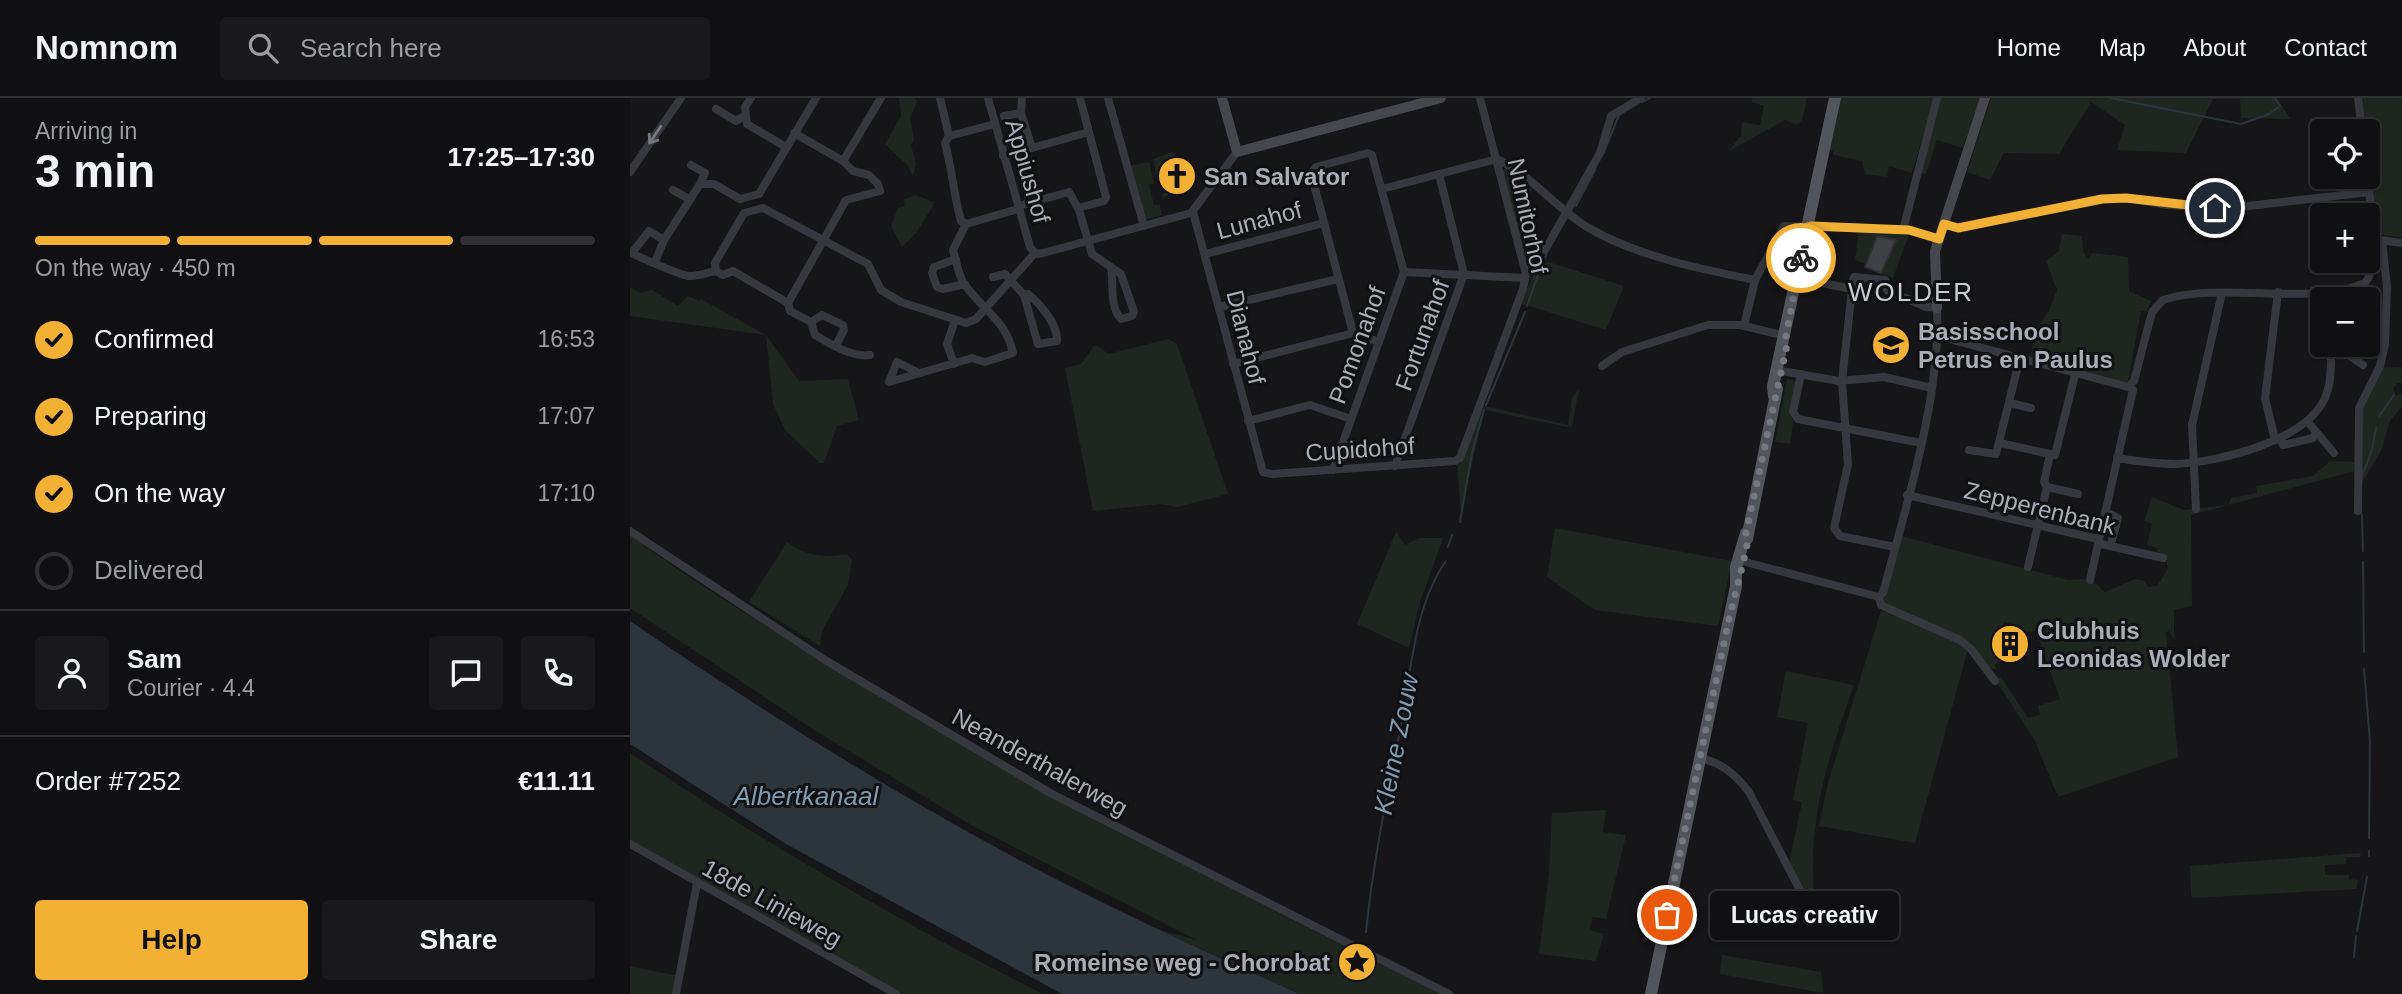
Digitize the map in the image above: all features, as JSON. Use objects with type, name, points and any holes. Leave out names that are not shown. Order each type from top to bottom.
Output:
[{"type":"main road","points":[[1651,994],[1779,371],[1787,345],[1786,336],[1797,278],[1835,98]]},
{"type":"street","points":[[630,172],[681,98]]},
{"type":"street","points":[[751,98],[745,107],[747,124],[786,147]]},
{"type":"street","points":[[740,199],[759,194],[816,98]]},
{"type":"street","points":[[842,161],[881,98]]},
{"type":"street","points":[[940,98],[950,136]]},
{"type":"street","name":"Appiushof","points":[[988,98],[1030,247],[1035,253]]},
{"type":"street","points":[[1022,98],[1021,113],[1031,148]]},
{"type":"street","points":[[1078,208],[1104,201],[1106,197],[1080,98]]},
{"type":"street","points":[[1108,98],[1144,226]]},
{"type":"street","points":[[1222,98],[1237,152]]},
{"type":"street","points":[[744,213],[763,208],[823,237],[868,264],[881,290],[901,302],[955,320],[971,322],[1035,253],[1193,212],[1237,152],[1441,98]]},
{"type":"street","name":"Numitorhof","points":[[1460,458],[1525,278],[1480,98]]},
{"type":"street","points":[[1545,250],[1604,143],[1611,116],[1642,98]]},
{"type":"street","points":[[1903,230],[1937,98]]},
{"type":"street","points":[[1985,98],[1934,258],[1938,336],[1932,388],[1895,547],[1879,597],[1881,605],[1960,640],[1971,649],[1995,681]]},
{"type":"street","points":[[2358,98],[2361,119]]},
{"type":"street","points":[[716,109],[736,121],[746,115]]},
{"type":"street","points":[[1004,116],[1021,113]]},
{"type":"street","points":[[995,124],[950,136],[945,143],[955,179],[953,188],[961,222],[966,224],[1069,192],[1078,208],[1092,254],[1121,274],[1134,312],[1132,316],[1121,319],[1117,315],[1112,296],[1115,286],[1111,268]]},
{"type":"street","points":[[1003,156],[1089,132]]},
{"type":"street","points":[[772,139],[794,133],[842,161],[853,171],[869,175],[878,184],[880,191],[846,200],[788,303],[790,311],[811,322],[814,335],[860,357],[870,355]]},
{"type":"street","name":"Pomonahof","points":[[1324,223],[1312,169],[1368,153],[1372,155],[1404,272],[1333,470]]},
{"type":"street","points":[[1382,189],[1497,159],[1587,227],[1632,247],[1755,280]]},
{"type":"street","points":[[655,262],[664,240],[705,173],[691,165]]},
{"type":"street","name":"Fortunahof","points":[[1395,466],[1464,274],[1440,174]]},
{"type":"street","points":[[664,240],[649,231],[644,233],[632,253],[644,262],[655,262],[688,276],[716,267],[744,213],[740,199],[714,184],[700,184]]},
{"type":"street","points":[[2369,189],[2371,203]]},
{"type":"street","points":[[673,190],[689,199]]},
{"type":"street","points":[[1944,224],[1958,228],[2102,199],[2231,208],[2369,192]]},
{"type":"street","points":[[759,194],[763,208]]},
{"type":"street","name":"Dianahof","points":[[1193,212],[1262,472]]},
{"type":"street","points":[[1324,223],[1353,333]]},
{"type":"street","name":"Lunahof","points":[[1205,254],[1324,223]]},
{"type":"street","points":[[919,373],[972,358],[985,362],[1013,353],[1010,336],[987,306],[965,284],[953,250],[966,224]]},
{"type":"street","points":[[1744,326],[1755,280],[1780,229],[1807,227],[1903,230],[1939,239]]},
{"type":"street","points":[[2380,239],[2402,243]]},
{"type":"street","points":[[2358,511],[2359,408],[2379,366],[2385,344],[2387,287],[2380,250]]},
{"type":"street","points":[[956,259],[934,267],[932,273],[937,287],[943,289],[965,284]]},
{"type":"street","points":[[716,267],[723,275],[733,271],[788,303]]},
{"type":"street","points":[[1404,272],[1525,278]]},
{"type":"street","points":[[2354,287],[2368,279],[2370,273]]},
{"type":"street","points":[[993,278],[1005,274],[1024,295],[1038,344],[1057,341],[1054,325],[1041,311],[1040,304],[1028,294],[1024,295]]},
{"type":"street","points":[[1885,280],[1854,277],[1852,286],[1842,381],[1848,464],[1835,533],[1895,547]]},
{"type":"street","points":[[1797,278],[1852,286]]},
{"type":"street","points":[[1219,307],[1339,279]]},
{"type":"street","points":[[1888,290],[1926,307],[1937,307]]},
{"type":"street","points":[[2278,292],[2265,398],[2278,439],[2283,444],[2313,438],[2316,433]]},
{"type":"street","points":[[2090,580],[2133,390],[2130,386],[2156,305],[2171,297],[2222,293],[2310,294]]},
{"type":"street","points":[[2196,509],[2192,425],[2197,393],[2203,382],[2222,293]]},
{"type":"street","points":[[811,322],[822,315],[842,325],[844,330],[836,345]]},
{"type":"street","points":[[954,364],[947,344],[955,320]]},
{"type":"street","points":[[1602,366],[1622,352],[1702,327],[1744,326],[1786,336]]},
{"type":"street","points":[[1233,364],[1353,333],[1378,342]]},
{"type":"street","points":[[1938,336],[2122,388],[2130,386]]},
{"type":"street","points":[[2116,458],[2156,463],[2193,462],[2278,439],[2307,421],[2327,394],[2332,357]]},
{"type":"street","points":[[2351,357],[2363,365]]},
{"type":"street","points":[[1969,450],[1994,456],[2000,443],[2020,358]]},
{"type":"street","points":[[1884,377],[1887,368]]},
{"type":"street","points":[[1779,371],[1842,381],[1884,377],[1932,388]]},
{"type":"street","points":[[1801,374],[1794,416],[1921,443]]},
{"type":"street","points":[[2000,443],[2055,455],[2075,375]]},
{"type":"street","points":[[2010,403],[2031,408]]},
{"type":"street","points":[[1248,421],[1310,405],[1351,419]]},
{"type":"street","points":[[2307,421],[2334,453]]},
{"type":"street","points":[[2028,567],[2047,487],[2044,482],[2050,454]]},
{"type":"street","name":"Cupidohof","points":[[1262,472],[1272,474],[1395,466],[1455,461],[1460,458]]},
{"type":"street","points":[[2047,487],[2078,494]]},
{"type":"street","name":"Zepperenbank","points":[[1907,495],[2098,539],[2101,544],[2163,558]]},
{"type":"street","points":[[2105,512],[2118,517],[2112,540]]},
{"type":"street","name":"Neanderthalerweg","points":[[630,531],[825,660],[1052,794],[1449,994]]},
{"type":"street","points":[[1741,561],[1879,597]]},
{"type":"street","points":[[1700,758],[1717,762],[1737,776],[1749,792],[1816,921]]},
{"type":"street","name":"18de Linieweg","points":[[630,844],[896,994]]},
{"type":"street","points":[[676,994],[698,883]]},
{"type":"shaded area","points":[[899,98],[915,98],[917,102],[910,118],[914,139],[911,145],[916,164],[913,176],[908,166],[885,144],[901,116]]},
{"type":"shaded area","points":[[1752,98],[1807,98],[1802,120],[1797,125],[1785,120],[1729,151],[1741,135],[1742,122],[1760,125],[1764,106],[1752,102]]},
{"type":"shaded area","points":[[1841,98],[1934,98],[1912,173],[1889,166],[1887,177],[1865,174],[1862,161],[1833,155],[1830,150]]},
{"type":"shaded area","points":[[1938,98],[1980,98],[1963,148],[1937,140],[1926,174],[1917,172]]},
{"type":"shaded area","points":[[1991,98],[2277,98],[2290,119],[2241,118],[2240,99],[2213,99],[2186,153],[2117,150],[2125,125],[2091,102],[2059,154],[2004,153],[1990,180],[1967,172]]},
{"type":"shaded area","points":[[2361,98],[2402,98],[2402,238],[2380,234],[2380,203],[2374,203],[2373,189],[2380,189],[2380,119],[2364,119]]},
{"type":"shaded area","points":[[1172,152],[1182,161],[1163,166],[1168,188],[1173,187],[1174,191],[1163,198],[1162,194],[1167,192],[1164,181],[1158,182],[1153,159]]},
{"type":"shaded area","points":[[1149,162],[1154,183],[1149,185],[1154,205],[1160,205],[1162,215],[1142,221],[1128,166]]},
{"type":"shaded area","points":[[1507,168],[1532,189],[1530,195],[1515,191],[1533,265],[1526,268],[1502,170]]},
{"type":"shaded area","points":[[915,195],[934,202],[933,206],[916,233],[902,247],[891,226],[898,208],[905,206],[903,200]]},
{"type":"shaded area","points":[[1859,231],[1909,234],[1893,278],[1880,273],[1895,240],[1877,236],[1867,264],[1855,260]]},
{"type":"shaded area","points":[[2062,234],[2082,236],[2083,252],[2089,259],[2092,253],[2128,257],[2129,291],[2151,301],[2146,312],[2141,311],[2128,381],[2122,383],[2030,358],[2037,328],[2049,311],[2057,290],[2046,261],[2059,251]]},
{"type":"shaded area","points":[[1549,262],[1624,286],[1606,330],[1522,304],[1535,268]]},
{"type":"shaded area","points":[[630,287],[640,293],[652,290],[678,306],[688,296],[699,301],[701,299],[766,335],[630,316]]},
{"type":"shaded area","points":[[766,335],[799,381],[848,379],[859,420],[837,426],[824,463],[820,463],[785,430],[773,404]]},
{"type":"shaded area","points":[[1169,339],[1177,344],[1228,494],[1178,507],[1160,504],[1093,511],[1065,368],[1081,364],[1094,346],[1108,354]]},
{"type":"shaded area","points":[[2402,367],[2402,383],[2397,383],[2393,389],[2396,396],[2402,393],[2402,407],[2390,421],[2381,451],[2360,486],[2361,411],[2381,368]]},
{"type":"shaded area","points":[[1787,379],[1796,381],[1790,414],[1793,422],[1790,444],[1775,442]]},
{"type":"shaded area","points":[[1579,389],[1572,426],[1568,427],[1484,410],[1461,513],[1457,465],[1461,463],[1481,410],[1485,406],[1568,425],[1572,398]]},
{"type":"shaded area","points":[[2330,461],[2354,462],[2355,471],[2191,515],[2192,606],[2174,610],[2174,639],[2169,631],[2166,632],[2178,757],[2058,797],[2034,739],[1995,679],[2001,677],[2028,718],[2040,715],[2038,706],[2060,699],[2036,631],[2025,632],[2021,626],[2003,622],[2008,628],[1999,631],[2008,659],[1995,664],[1996,669],[1990,669],[1978,654],[1883,602],[1901,536],[2068,580],[2089,579],[2089,582],[2105,592],[2135,579],[2145,581],[2148,587],[2157,586],[2168,569],[2166,559],[2157,553],[2158,548],[2147,545],[2152,524],[2144,521],[2152,497],[2184,510],[2228,505],[2231,498],[2257,493],[2256,486],[2313,476]]},
{"type":"shaded area","points":[[1555,528],[1732,561],[1718,626],[1595,610],[1547,577]]},
{"type":"shaded area","points":[[1396,532],[1405,545],[1419,538],[1443,538],[1419,605],[1409,648],[1357,624]]},
{"type":"shaded area","points":[[630,535],[759,622],[1029,779],[1235,891],[1444,994],[1299,994],[1159,930],[1197,940],[973,826],[811,728],[630,608]]},
{"type":"shaded area","points":[[787,542],[807,553],[822,556],[846,554],[852,559],[848,585],[822,631],[820,646],[749,602]]},
{"type":"shaded area","points":[[1881,611],[1956,640],[1968,649],[1915,843],[1819,826],[1828,783]]},
{"type":"shaded area","points":[[1786,671],[1854,685],[1827,766],[1821,793],[1814,847],[1815,905],[1811,906],[1789,863],[1802,802],[1793,800],[1808,723],[1777,717]]},
{"type":"shaded area","points":[[630,753],[833,880],[937,939],[1043,994],[902,994],[630,842]]},
{"type":"shaded area","points":[[1606,810],[1603,832],[1626,835],[1606,919],[1593,917],[1589,930],[1604,934],[1596,961],[1539,954],[1549,874],[1552,813]]},
{"type":"shaded area","points":[[2360,853],[2361,857],[2346,857],[2346,864],[2325,865],[2325,875],[2349,875],[2349,879],[2358,880],[2357,889],[2192,898],[2190,866]]},
{"type":"shaded area","points":[[1722,955],[1821,972],[1823,993],[1720,974]]},
{"type":"shaded area","points":[[630,966],[678,976],[674,994],[630,994]]},
{"type":"water","name":"Albertkanaal","points":[[630,621],[812,740],[952,823],[1110,906],[1299,994],[1062,994],[786,844],[630,744]]},
{"type":"building","name":"San Salvator","points":[[1181,161],[1190,184],[1175,190],[1174,186],[1169,188],[1163,166]]},
{"type":"building","points":[[1877,236],[1896,240],[1881,273],[1865,267]]},
{"type":"building","name":"Clubhuis Leonidas Wolder","points":[[2010,628],[2016,644],[2024,643],[2028,654],[2010,659],[2001,632]]},
{"type":"waterway","name":"Kleine Zouw","points":[[1642,102],[1650,98]]},
{"type":"waterway","name":"Kleine Zouw","points":[[2111,98],[2241,124],[2269,114],[2280,106],[2275,98]]},
{"type":"waterway","name":"Kleine Zouw","points":[[1604,152],[1619,115]]},
{"type":"waterway","name":"Kleine Zouw","points":[[1576,206],[1595,170]]},
{"type":"waterway","name":"Kleine Zouw","points":[[1545,258],[1547,252]]},
{"type":"waterway","name":"Kleine Zouw","points":[[1527,306],[1541,266]]},
{"type":"waterway","name":"Kleine Zouw","points":[[1486,405],[1525,312]]},
{"type":"waterway","points":[[2379,416],[2394,395]]},
{"type":"waterway","name":"Kleine Zouw","points":[[1460,522],[1472,453],[1484,410]]},
{"type":"waterway","points":[[2362,476],[2372,450],[2376,428]]},
{"type":"waterway","points":[[2362,515],[2363,551]]},
{"type":"waterway","name":"Kleine Zouw","points":[[1448,547],[1452,535]]},
{"type":"waterway","name":"Kleine Zouw","points":[[1366,932],[1376,854],[1415,640],[1427,598],[1446,561]]},
{"type":"waterway","points":[[2363,562],[2364,652]]},
{"type":"waterway","points":[[2364,669],[2370,741],[2369,838]]},
{"type":"waterway","points":[[2369,851],[2369,856]]},
{"type":"waterway","points":[[2357,931],[2367,877]]},
{"type":"waterway","points":[[2354,957],[2356,936]]},
{"type":"way so far","points":[[1667,915],[1736,586],[1747,547],[1746,533],[1774,396],[1779,387],[1801,258]]},
{"type":"place","name":"San Salvator","points":[[1177,176]]},
{"type":"place","name":"Basisschool Petrus en Paulus","points":[[1891,345]]},
{"type":"place","name":"Clubhuis Leonidas Wolder","points":[[2010,644]]},
{"type":"place","name":"Lucas creativ","points":[[1667,915]]},
{"type":"place","name":"Romeinse weg - Chorobat","points":[[1357,962]]},
{"type":"district","name":"WOLDER","points":[[1911,292]]},
{"type":"route","points":[[1801,258],[1807,227],[1811,226],[1856,230],[1909,230],[1939,239],[1944,224],[1958,228],[2102,199],[2126,198],[2167,205],[2215,208]]}]
